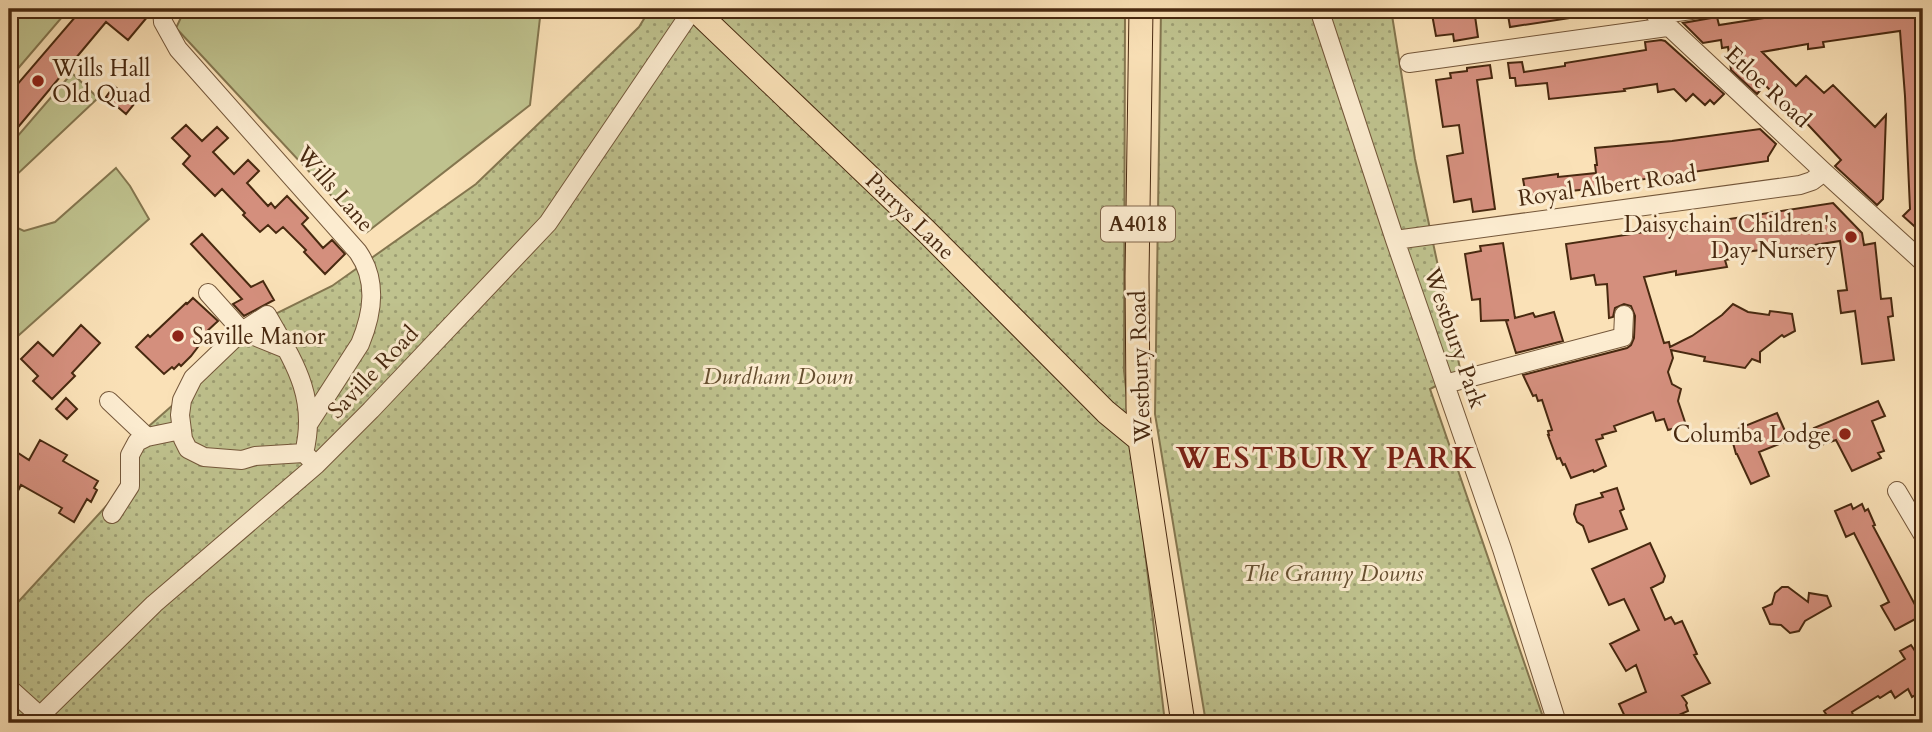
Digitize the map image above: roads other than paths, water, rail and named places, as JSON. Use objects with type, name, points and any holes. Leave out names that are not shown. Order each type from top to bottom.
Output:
[{"type":"main road","name":"Westbury Road","points":[[1141,9],[1138,408],[1140,440],[1182,723]]},
{"type":"main road","name":"Parrys Lane","points":[[701,12],[926,231],[1106,412],[1140,440]]},
{"type":"main road","points":[[1106,412],[1138,408]]},
{"type":"street","name":"Wills Lane","points":[[162,9],[163,22],[178,49],[367,264],[372,302],[366,330],[360,344],[309,423]]},
{"type":"street","name":"Westbury Park","points":[[1319,9],[1395,240],[1502,549],[1557,723]]},
{"type":"street","points":[[1409,63],[1698,9]]},
{"type":"street","name":"Saville Road","points":[[38,720],[154,604],[310,459],[371,410],[548,223],[701,12]]},
{"type":"street","name":"Etloe Road","points":[[1658,17],[1923,262]]},
{"type":"street","name":"Royal Albert Road","points":[[1395,240],[1800,185],[1812,181],[1824,172]]},
{"type":"street","points":[[208,293],[242,331]]},
{"type":"street","points":[[267,315],[302,382],[308,404],[309,423],[310,459],[255,456],[242,460],[204,457],[188,449],[183,439],[177,398],[193,378],[242,331],[267,315]]},
{"type":"street","points":[[1445,384],[1623,337],[1624,315]]},
{"type":"street","points":[[109,401],[147,437]]},
{"type":"street","points":[[112,514],[130,486],[130,455],[138,442],[147,437],[181,430]]},
{"type":"street","points":[[1897,491],[1923,535]]},
{"type":"street","points":[[9,688],[38,720]]},
{"type":"place","name":"Wills Hall Old Quad","points":[[38,81]]},
{"type":"place","name":"Daisychain Children's Day Nursery","points":[[1851,237]]},
{"type":"place","name":"Saville Manor","points":[[178,336]]},
{"type":"place","name":"Columba Lodge","points":[[1845,434]]},
{"type":"district","name":"WESTBURY PARK","points":[[1327,458]]},
{"type":"park label","name":"Durdham Down","points":[[778,376]]},
{"type":"park label","name":"The Granny Downs","points":[[1333,573]]}]
